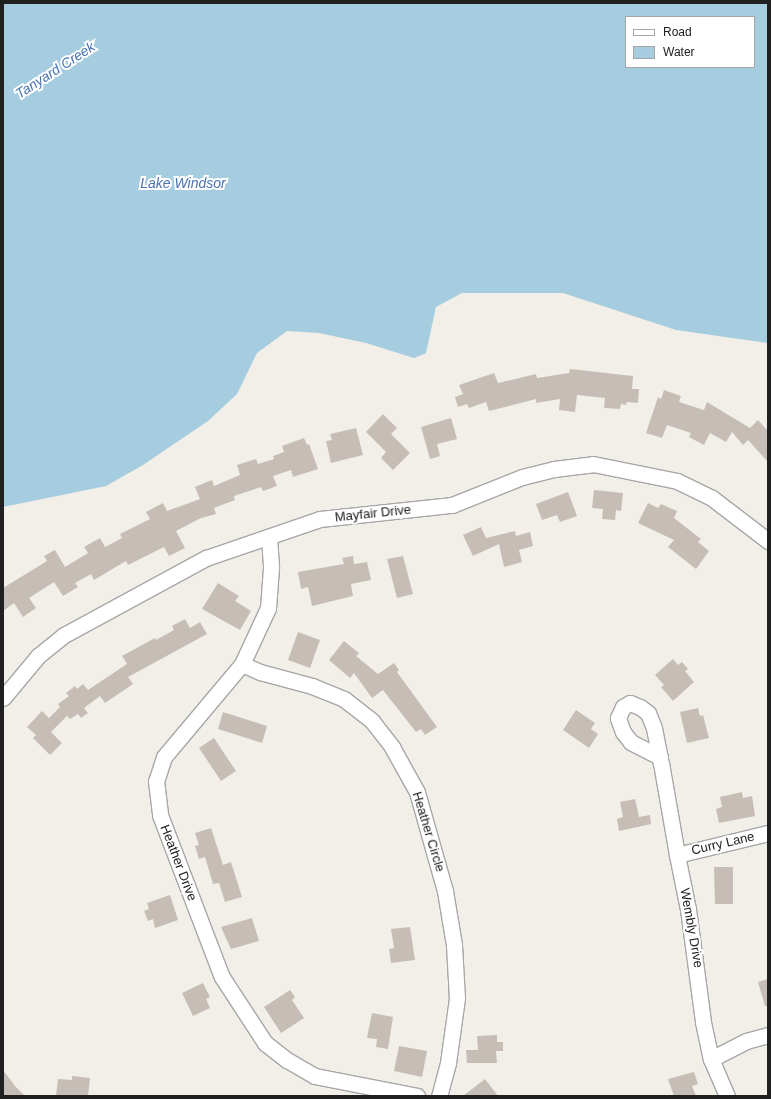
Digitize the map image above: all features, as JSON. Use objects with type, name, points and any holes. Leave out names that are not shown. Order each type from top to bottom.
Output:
[{"type":"street","name":"Mayfair Drive","points":[[3,698],[38,656],[64,635],[206,558],[320,519],[452,505],[522,477],[593,464],[677,481],[712,498],[768,541]]},
{"type":"street","name":"Heather Drive","points":[[269,537],[271,568],[268,608],[242,664],[164,757],[156,781],[160,815],[222,977],[265,1043],[287,1060],[316,1076],[418,1096]]},
{"type":"street","name":"Heather Circle","points":[[242,664],[260,672],[312,686],[344,699],[372,721],[392,747],[417,792],[445,891],[454,945],[457,998],[448,1063],[439,1096]]},
{"type":"street","name":"Wembly Drive","points":[[660,757],[698,965],[703,1022],[711,1059],[727,1096]]},
{"type":"street","name":"Curry Lane","points":[[677,855],[768,833]]},
{"type":"street","points":[[711,1059],[746,1041],[768,1035]]},
{"type":"water","name":"Lake Windsor","points":[[3,3],[768,3],[768,343],[676,330],[563,293],[462,293],[436,307],[426,353],[414,358],[366,343],[319,333],[287,331],[257,353],[237,394],[208,421],[143,465],[106,486],[3,507]]},
{"type":"building","points":[[570,369],[633,376],[632,389],[639,389],[638,403],[627,402],[626,405],[621,404],[620,409],[604,408],[605,398],[577,395],[575,412],[559,410],[560,399],[536,403],[536,399],[489,411],[486,402],[469,408],[467,404],[458,407],[455,397],[463,394],[459,385],[494,373],[498,383],[536,374],[537,378],[569,373]]},
{"type":"building","points":[[664,390],[681,396],[679,402],[704,410],[707,402],[750,428],[758,420],[768,431],[768,462],[748,440],[743,445],[732,432],[726,442],[710,433],[704,445],[689,437],[691,433],[667,425],[662,438],[646,433],[658,397],[661,399]]},
{"type":"building","points":[[383,414],[397,428],[391,434],[410,453],[393,470],[381,458],[386,452],[366,432]]},
{"type":"building","points":[[451,418],[457,439],[437,444],[440,456],[430,459],[421,427]]},
{"type":"building","points":[[356,428],[363,455],[331,463],[326,441],[332,440],[330,434]]},
{"type":"building","points":[[304,438],[307,445],[309,444],[318,469],[293,477],[291,470],[273,476],[277,486],[263,491],[261,487],[234,496],[235,500],[214,508],[216,514],[201,518],[176,531],[185,548],[169,556],[164,547],[128,565],[126,561],[94,580],[91,574],[75,583],[78,587],[63,596],[54,582],[29,598],[36,608],[23,617],[14,603],[3,611],[3,588],[47,561],[44,556],[55,550],[65,567],[88,553],[84,547],[100,538],[105,547],[122,538],[120,534],[150,519],[146,512],[163,503],[167,511],[200,499],[195,487],[212,480],[214,486],[240,475],[237,465],[256,459],[258,464],[274,459],[273,456],[284,452],[282,446]]},
{"type":"building","points":[[594,490],[623,493],[621,511],[616,510],[615,520],[602,519],[603,509],[592,508]]},
{"type":"building","points":[[568,492],[577,516],[560,522],[557,515],[542,520],[536,504]]},
{"type":"building","points":[[648,503],[658,508],[661,504],[677,511],[674,518],[701,539],[698,542],[709,551],[696,569],[668,547],[674,540],[638,523]]},
{"type":"building","points":[[481,527],[486,538],[515,531],[516,536],[530,532],[533,546],[519,550],[522,562],[504,567],[499,544],[473,556],[463,535]]},
{"type":"building","points":[[353,556],[354,564],[367,562],[371,580],[351,584],[353,596],[312,606],[308,587],[301,589],[298,572],[344,564],[342,558]]},
{"type":"building","points":[[403,556],[413,594],[397,598],[387,559]]},
{"type":"building","points":[[218,583],[239,596],[235,601],[251,611],[240,630],[202,609]]},
{"type":"building","points":[[185,619],[190,628],[200,622],[207,634],[128,677],[133,684],[105,703],[100,696],[84,708],[88,713],[81,718],[78,714],[70,719],[67,716],[51,732],[62,743],[50,755],[33,738],[36,735],[27,727],[42,711],[49,718],[60,707],[58,704],[69,696],[66,693],[75,686],[77,689],[83,684],[88,690],[127,664],[122,656],[155,638],[156,640],[174,630],[172,626]]},
{"type":"building","points":[[298,632],[320,640],[310,668],[288,660]]},
{"type":"building","points":[[344,641],[359,653],[356,656],[378,674],[394,663],[399,670],[397,672],[437,727],[425,735],[421,729],[416,732],[383,690],[372,698],[354,673],[350,678],[329,660]]},
{"type":"building","points":[[673,659],[678,665],[682,662],[688,669],[685,671],[694,682],[673,701],[661,687],[664,685],[655,675]]},
{"type":"building","points":[[698,708],[700,716],[703,715],[709,738],[687,743],[680,712]]},
{"type":"building","points":[[576,710],[595,723],[591,729],[598,734],[589,748],[563,730]]},
{"type":"building","points":[[223,712],[267,726],[262,743],[218,729]]},
{"type":"building","points":[[214,738],[236,771],[221,781],[199,748]]},
{"type":"building","points":[[742,792],[743,798],[752,796],[755,816],[719,823],[716,809],[722,807],[720,797]]},
{"type":"building","points":[[635,799],[639,817],[650,815],[651,824],[619,831],[617,819],[623,817],[620,802]]},
{"type":"building","points":[[211,828],[223,865],[231,862],[242,897],[225,902],[219,883],[213,884],[205,857],[199,859],[195,846],[199,845],[195,833]]},
{"type":"building","points":[[714,867],[733,867],[733,904],[715,904]]},
{"type":"building","points":[[170,895],[178,920],[155,928],[153,919],[148,921],[144,911],[149,909],[147,903]]},
{"type":"building","points":[[252,918],[259,941],[231,949],[221,927]]},
{"type":"building","points":[[410,927],[415,960],[391,963],[389,949],[394,948],[391,929]]},
{"type":"building","points":[[768,979],[768,1006],[765,1006],[758,982]]},
{"type":"building","points":[[203,983],[210,997],[206,999],[210,1008],[193,1016],[182,993]]},
{"type":"building","points":[[290,990],[295,997],[292,1000],[304,1018],[281,1033],[264,1007]]},
{"type":"building","points":[[372,1013],[393,1017],[388,1049],[376,1047],[377,1039],[367,1038]]},
{"type":"building","points":[[497,1035],[497,1042],[503,1042],[503,1051],[496,1051],[497,1063],[467,1063],[466,1050],[478,1050],[477,1036]]},
{"type":"building","points":[[399,1046],[427,1051],[422,1077],[394,1071]]},
{"type":"building","points":[[3,1070],[15,1086],[25,1096],[3,1096]]},
{"type":"building","points":[[694,1072],[698,1084],[692,1086],[696,1096],[674,1096],[668,1079]]},
{"type":"building","points":[[72,1076],[90,1078],[88,1096],[56,1096],[58,1079],[72,1080]]},
{"type":"building","points":[[485,1079],[498,1096],[463,1096]]},
{"type":"water label","name":"Tanyard Creek","points":[[55,70]]}]
